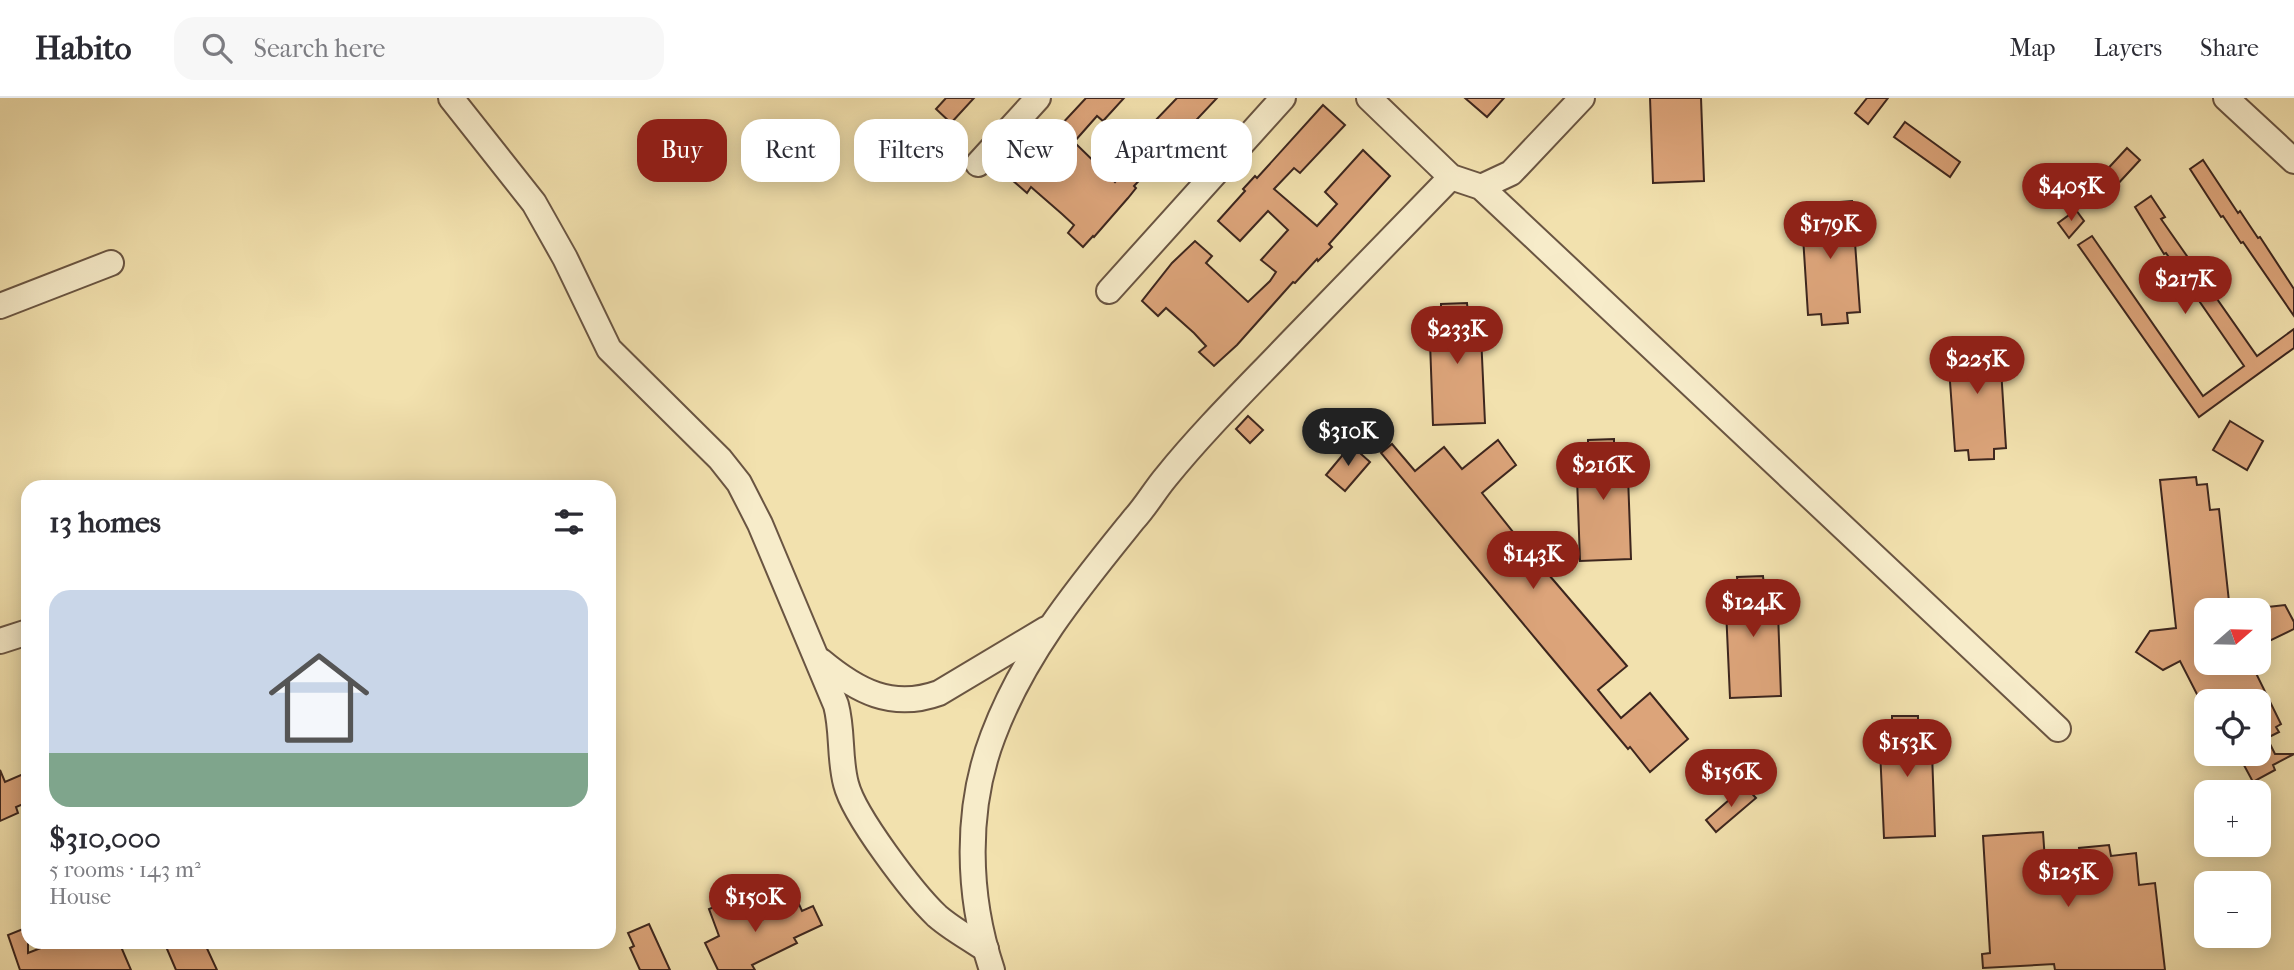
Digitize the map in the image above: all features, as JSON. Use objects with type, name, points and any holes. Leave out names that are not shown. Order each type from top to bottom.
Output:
[{"type":"street","points":[[451,98],[534,203],[565,258],[609,349],[720,459],[739,483],[760,524],[836,705],[840,720],[846,785],[853,805],[920,897],[938,917],[989,960]]},
{"type":"street","points":[[978,164],[1038,98]]},
{"type":"street","points":[[1109,291],[1283,98]]},
{"type":"street","points":[[1369,98],[1451,177],[1481,187],[2058,729]]},
{"type":"street","points":[[2226,98],[2294,161]]},
{"type":"street","points":[[1481,187],[1511,173],[1573,101]]},
{"type":"street","points":[[989,960],[979,923],[974,884],[976,796],[992,737],[1018,680],[1051,626],[1092,569],[1137,517],[1165,478],[1210,426],[1451,177]]},
{"type":"street","points":[[0,306],[111,263]]},
{"type":"street","points":[[815,656],[846,682],[884,698],[908,700],[939,693],[1051,626]]},
{"type":"street","points":[[0,641],[21,634]]},
{"type":"building","points":[[946,98],[974,98],[955,119],[947,119],[936,109]]},
{"type":"building","points":[[1086,98],[1124,98],[1105,119],[1097,116],[1091,119],[1091,123],[1077,139],[1077,119],[1066,119]]},
{"type":"building","points":[[1177,98],[1217,98],[1197,119],[1157,119]]},
{"type":"building","points":[[1465,98],[1504,98],[1487,117]]},
{"type":"building","points":[[1650,98],[1701,98],[1704,181],[1653,183]]},
{"type":"building","points":[[1867,98],[1888,98],[1868,124],[1855,113]]},
{"type":"building","points":[[1323,105],[1345,125],[1300,173],[1294,168],[1274,189],[1317,226],[1337,204],[1325,192],[1363,150],[1390,176],[1329,244],[1332,247],[1293,282],[1237,345],[1214,366],[1199,352],[1206,346],[1194,333],[1166,308],[1158,316],[1142,301],[1172,263],[1195,241],[1212,256],[1206,263],[1248,302],[1270,281],[1276,272],[1261,260],[1288,230],[1268,211],[1240,241],[1218,221],[1245,191],[1243,189],[1255,176],[1257,178]]},
{"type":"building","points":[[1905,122],[1960,162],[1950,177],[1894,137]]},
{"type":"building","points":[[1077,145],[1091,159],[1091,182],[1138,182],[1128,198],[1083,247],[1068,233],[1074,225],[1031,187],[1027,193],[1014,182],[1077,182]]},
{"type":"building","points":[[2127,148],[2140,160],[2102,201],[2089,189]]},
{"type":"building","points":[[2203,160],[2238,213],[2240,211],[2258,238],[2260,237],[2294,289],[2294,316],[2243,242],[2241,243],[2223,216],[2221,217],[2190,169]]},
{"type":"building","points":[[2151,196],[2165,217],[2161,219],[2257,356],[2294,329],[2294,348],[2199,417],[2078,245],[2092,236],[2203,396],[2244,366],[2166,253],[2164,254],[2135,207]]},
{"type":"building","points":[[1852,201],[1860,312],[1847,313],[1848,323],[1822,325],[1821,314],[1808,315],[1801,205]]},
{"type":"building","points":[[2076,210],[2084,221],[2069,238],[2058,223]]},
{"type":"building","points":[[1467,303],[1468,313],[1480,313],[1485,423],[1433,425],[1429,314],[1441,314],[1441,304]]},
{"type":"building","points":[[1999,337],[2006,448],[1994,449],[1994,459],[1969,460],[1968,450],[1955,451],[1947,340]]},
{"type":"building","points":[[1248,416],[1263,430],[1250,443],[1236,429]]},
{"type":"building","points":[[2230,421],[2263,441],[2247,470],[2213,450]]},
{"type":"building","points":[[1614,439],[1614,449],[1627,448],[1631,559],[1580,561],[1576,450],[1588,450],[1588,440]]},
{"type":"building","points":[[1498,440],[1516,465],[1482,493],[1627,666],[1598,690],[1621,718],[1650,693],[1688,739],[1650,772],[1381,453],[1392,444],[1415,471],[1444,447],[1462,469]]},
{"type":"building","points":[[1351,445],[1370,462],[1345,491],[1326,475]]},
{"type":"building","points":[[2196,477],[2197,485],[2207,484],[2210,510],[2219,509],[2229,598],[2194,598],[2194,676],[2257,676],[2264,689],[2194,689],[2180,661],[2163,670],[2136,652],[2150,631],[2176,628],[2160,480]]},
{"type":"building","points":[[1763,576],[1764,586],[1777,585],[1781,696],[1730,698],[1725,587],[1738,587],[1737,577]]},
{"type":"building","points":[[2285,605],[2294,622],[2294,629],[2272,640],[2272,606]]},
{"type":"building","points":[[2271,704],[2281,724],[2276,727],[2279,732],[2271,736]]},
{"type":"building","points":[[1892,716],[1918,716],[1918,726],[1931,725],[1935,836],[1884,838],[1879,727],[1892,727]]},
{"type":"building","points":[[2271,746],[2275,754],[2294,754],[2273,765],[2275,770],[2252,780],[2244,766],[2271,766]]},
{"type":"building","points":[[0,770],[5,782],[21,775],[21,805],[16,807],[18,813],[0,821]]},
{"type":"building","points":[[1745,786],[1756,798],[1716,832],[1706,820]]},
{"type":"building","points":[[2043,832],[2045,861],[2080,856],[2079,848],[2109,845],[2111,856],[2136,853],[2139,885],[2155,883],[2165,970],[2055,970],[2054,964],[1983,968],[1982,954],[1990,953],[1983,836]]},
{"type":"building","points":[[741,896],[747,915],[756,912],[760,921],[798,902],[802,911],[813,906],[822,925],[794,938],[797,943],[752,965],[755,970],[718,970],[705,943],[719,936],[709,909]]},
{"type":"building","points":[[649,924],[670,970],[640,970],[630,948],[634,946],[628,933]]},
{"type":"building","points":[[21,930],[21,949],[28,949],[28,953],[38,949],[122,949],[131,970],[20,970],[8,935]]},
{"type":"building","points":[[167,949],[207,949],[217,970],[176,970]]}]
